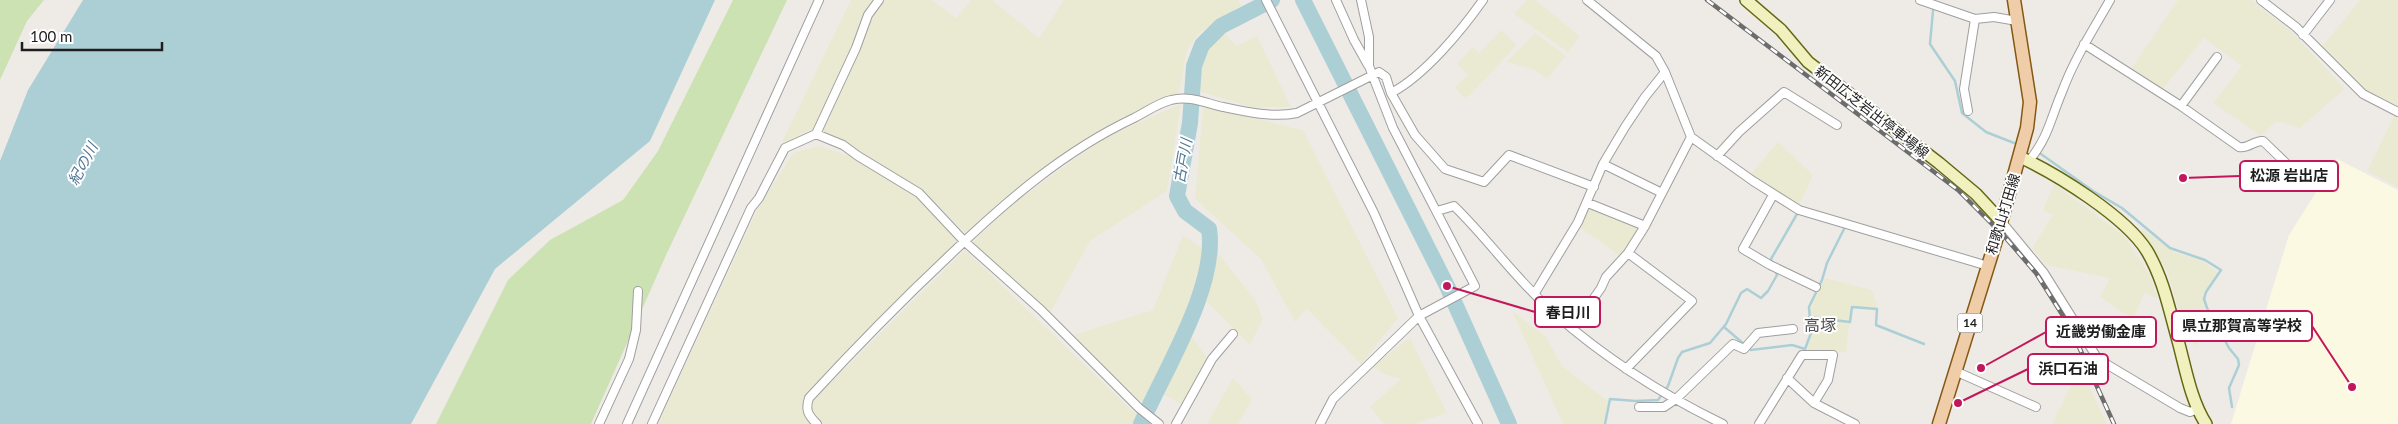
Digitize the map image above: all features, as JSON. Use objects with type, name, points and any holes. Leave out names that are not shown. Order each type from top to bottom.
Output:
[{"type":"main road","name":"新田広芝岩出停車場線","points":[[1746,0],[1781,30],[1808,62],[1946,169],[1976,194],[2001,221]]},
{"type":"main road","name":"和歌山打田線","points":[[1939,424],[2001,221],[2025,159],[2030,102],[2014,0]]},
{"type":"main road","points":[[2025,159],[2059,177],[2102,208],[2135,234],[2147,251],[2160,275],[2198,409],[2206,424]]},
{"type":"street","points":[[627,424],[819,0]]},
{"type":"street","points":[[652,424],[752,208],[776,163],[785,148],[816,134],[856,48],[868,15],[879,0]]},
{"type":"street","points":[[1266,0],[1374,213],[1419,316],[1478,424]]},
{"type":"street","points":[[1320,424],[1333,399],[1419,316],[1428,309],[1475,286],[1393,128],[1336,0]]},
{"type":"street","points":[[1361,0],[1369,37],[1369,73]]},
{"type":"street","points":[[1391,93],[1401,88],[1436,56],[1464,27],[1483,0]]},
{"type":"street","points":[[1587,0],[1656,56],[1665,72],[1691,137],[1773,195],[1799,210],[1988,266]]},
{"type":"street","points":[[1920,0],[1975,19],[1994,17],[2017,21]]},
{"type":"street","points":[[2025,159],[2046,136],[2062,92],[2084,44],[2110,0]]},
{"type":"street","points":[[2304,34],[2330,0]]},
{"type":"street","points":[[2266,2],[2304,34],[2362,94],[2398,112]]},
{"type":"street","points":[[1968,111],[1964,88],[1975,19]]},
{"type":"street","points":[[2084,44],[2181,106],[2239,147],[2245,148],[2258,140],[2263,141],[2290,166],[2318,185]]},
{"type":"street","points":[[2181,106],[2217,57]]},
{"type":"street","points":[[817,424],[808,415],[806,407],[809,398],[897,304],[998,209],[1059,162],[1106,132],[1170,100],[1184,98],[1202,100],[1250,112],[1285,116],[1297,113],[1325,100],[1369,73],[1379,72],[1386,77],[1391,93],[1411,130],[1445,169],[1484,182],[1510,154],[1594,187]]},
{"type":"street","points":[[1535,292],[1588,203],[1603,164],[1645,96],[1665,72]]},
{"type":"street","points":[[1717,156],[1739,132],[1784,92],[1837,125]]},
{"type":"street","points":[[816,134],[843,145],[919,193],[964,241],[1041,310],[1139,408],[1159,424]]},
{"type":"street","points":[[1573,328],[1601,288],[1606,277],[1628,253],[1645,226],[1691,137]]},
{"type":"street","points":[[1603,164],[1662,193]]},
{"type":"street","points":[[1773,195],[1743,249],[1770,265],[1816,287]]},
{"type":"street","points":[[1588,203],[1645,226]]},
{"type":"street","points":[[1437,211],[1454,206],[1554,313],[1626,369],[1723,424]]},
{"type":"street","points":[[2001,221],[2044,273],[2096,356],[2180,408],[2190,412],[2198,409]]},
{"type":"street","points":[[1626,369],[1692,301],[1628,253]]},
{"type":"street","points":[[599,424],[629,359],[636,330],[638,291]]},
{"type":"street","points":[[1638,407],[1664,407],[1676,399],[1733,344],[1744,349],[1758,333],[1793,329]]},
{"type":"street","points":[[1176,424],[1212,359],[1233,334]]},
{"type":"street","points":[[1759,424],[1802,355],[1833,355],[1828,380],[1814,402]]},
{"type":"street","points":[[1955,371],[2036,407]]},
{"type":"street","points":[[1787,378],[1814,402],[1855,424]]},
{"type":"shaded area","points":[[2337,159],[2398,190],[2398,424],[2231,424],[2289,235]]},
{"type":"green space","points":[[0,0],[44,0],[27,21],[0,80]]},
{"type":"green space","points":[[733,0],[787,0],[667,253],[591,424],[436,424],[508,280],[550,240],[623,200],[658,151]]},
{"type":"green space","points":[[851,0],[932,0],[956,18],[971,0],[992,0],[1039,38],[1064,0],[1238,0],[1241,5],[1198,34],[1187,50],[1179,93],[1101,130],[998,203],[966,234],[923,190],[862,156],[846,141],[812,129],[780,146]]},
{"type":"green space","points":[[1527,0],[1535,0],[1580,36],[1568,52],[1514,14]]},
{"type":"green space","points":[[2178,0],[2251,0],[2293,33],[2345,89],[2300,128],[2276,121],[2261,136],[2213,103],[2242,66],[2204,38],[2161,91],[2131,69]]},
{"type":"green space","points":[[2360,0],[2398,0],[2398,109],[2362,88],[2320,49]]},
{"type":"green space","points":[[1501,30],[1517,45],[1470,95],[1464,98],[1455,87],[1468,75],[1457,64],[1472,47],[1479,53]]},
{"type":"green space","points":[[1225,33],[1236,46],[1257,36],[1291,107],[1251,107],[1199,91],[1202,61],[1208,48]]},
{"type":"green space","points":[[1535,33],[1566,56],[1547,79],[1535,70],[1507,62]]},
{"type":"green space","points":[[1181,104],[1167,191],[1090,241],[1050,313],[973,242],[1015,202],[1106,137]]},
{"type":"green space","points":[[1203,107],[1303,130],[1398,318],[1361,364],[1307,309],[1295,322],[1261,259],[1195,199]]},
{"type":"green space","points":[[2394,116],[2398,117],[2398,187],[2367,171]]},
{"type":"green space","points":[[1778,142],[1813,175],[1799,205],[1750,175]]},
{"type":"green space","points":[[819,146],[849,156],[918,195],[961,241],[880,316],[803,401],[803,415],[811,424],[658,424],[757,210],[793,153]]},
{"type":"green space","points":[[2054,184],[2124,236],[2149,274],[2158,299],[2145,293],[2133,319],[2100,297],[2110,278],[2046,265],[2032,248],[2053,215],[2043,210]]},
{"type":"green space","points":[[1590,207],[1640,228],[1629,246],[1620,256],[1578,226]]},
{"type":"green space","points":[[2143,229],[2172,251],[2204,262],[2218,272],[2203,295],[2204,306],[2211,319],[2202,326],[2197,346],[2187,339],[2168,273],[2141,231]]},
{"type":"green space","points":[[1183,235],[1204,250],[1198,278],[1181,324],[1144,404],[1070,336],[1153,310]]},
{"type":"green space","points":[[965,250],[1137,415],[1134,424],[820,424],[812,416],[811,407],[815,398]]},
{"type":"green space","points":[[1217,252],[1256,301],[1263,319],[1250,345],[1206,301]]},
{"type":"green space","points":[[1825,278],[1872,290],[1878,309],[1851,306],[1849,321],[1810,316],[1814,297]]},
{"type":"green space","points":[[1512,311],[1546,337],[1562,366],[1608,401],[1604,424],[1563,424]]},
{"type":"green space","points":[[1811,318],[1849,323],[1846,352],[1806,351],[1812,333]]},
{"type":"green space","points":[[1191,335],[1207,358],[1181,404],[1164,395]]},
{"type":"green space","points":[[1410,338],[1447,413],[1414,424],[1384,424],[1370,407],[1401,379],[1384,374],[1372,366]]},
{"type":"green space","points":[[2080,367],[2107,424],[2052,424]]},
{"type":"green space","points":[[1233,378],[1252,399],[1238,424],[1207,424]]},
{"type":"water","name":"紀の川","points":[[83,0],[715,0],[650,141],[495,269],[411,424],[0,424],[0,161],[28,90]]},
{"type":"waterway","name":"古戸川","points":[[1141,424],[1198,302],[1210,252],[1209,229],[1185,211],[1177,196],[1190,123],[1194,66],[1202,45],[1221,26],[1272,0]]},
{"type":"waterway","points":[[1303,0],[1447,286],[1509,424]]},
{"type":"waterway","points":[[1934,0],[1930,44],[1955,81],[1962,113],[1986,132],[2014,143]]},
{"type":"waterway","points":[[2041,154],[2093,191],[2122,208],[2170,248],[2205,260],[2221,270],[2206,292],[2204,299],[2229,348],[2238,359],[2239,365],[2229,388],[2232,407]]},
{"type":"waterway","points":[[1772,263],[1771,259],[1797,214]]},
{"type":"waterway","points":[[1724,327],[1751,350],[1792,345],[1805,349],[1811,333],[1809,307],[1822,280],[1827,263],[1844,229]]},
{"type":"waterway","points":[[1605,424],[1610,399],[1658,400],[1668,386],[1682,352],[1710,343],[1726,324],[1741,293],[1747,289],[1761,298],[1768,291],[1777,275],[1775,270]]},
{"type":"waterway","points":[[1809,317],[1850,322],[1852,307],[1877,309],[1876,325],[1924,344]]},
{"type":"railway","points":[[1707,0],[1958,190],[2005,237],[2036,273],[2070,327],[2114,424]]},
{"type":"place","name":"松源 岩出店","points":[[2183,178]]},
{"type":"place","name":"春日川","points":[[1447,286]]},
{"type":"place","name":"近畿労働金庫","points":[[1981,368]]},
{"type":"place","name":"県立那賀高等学校","points":[[2352,387]]},
{"type":"place","name":"浜口石油","points":[[1958,403]]},
{"type":"district","name":"高塚","points":[[1820,325]]}]
